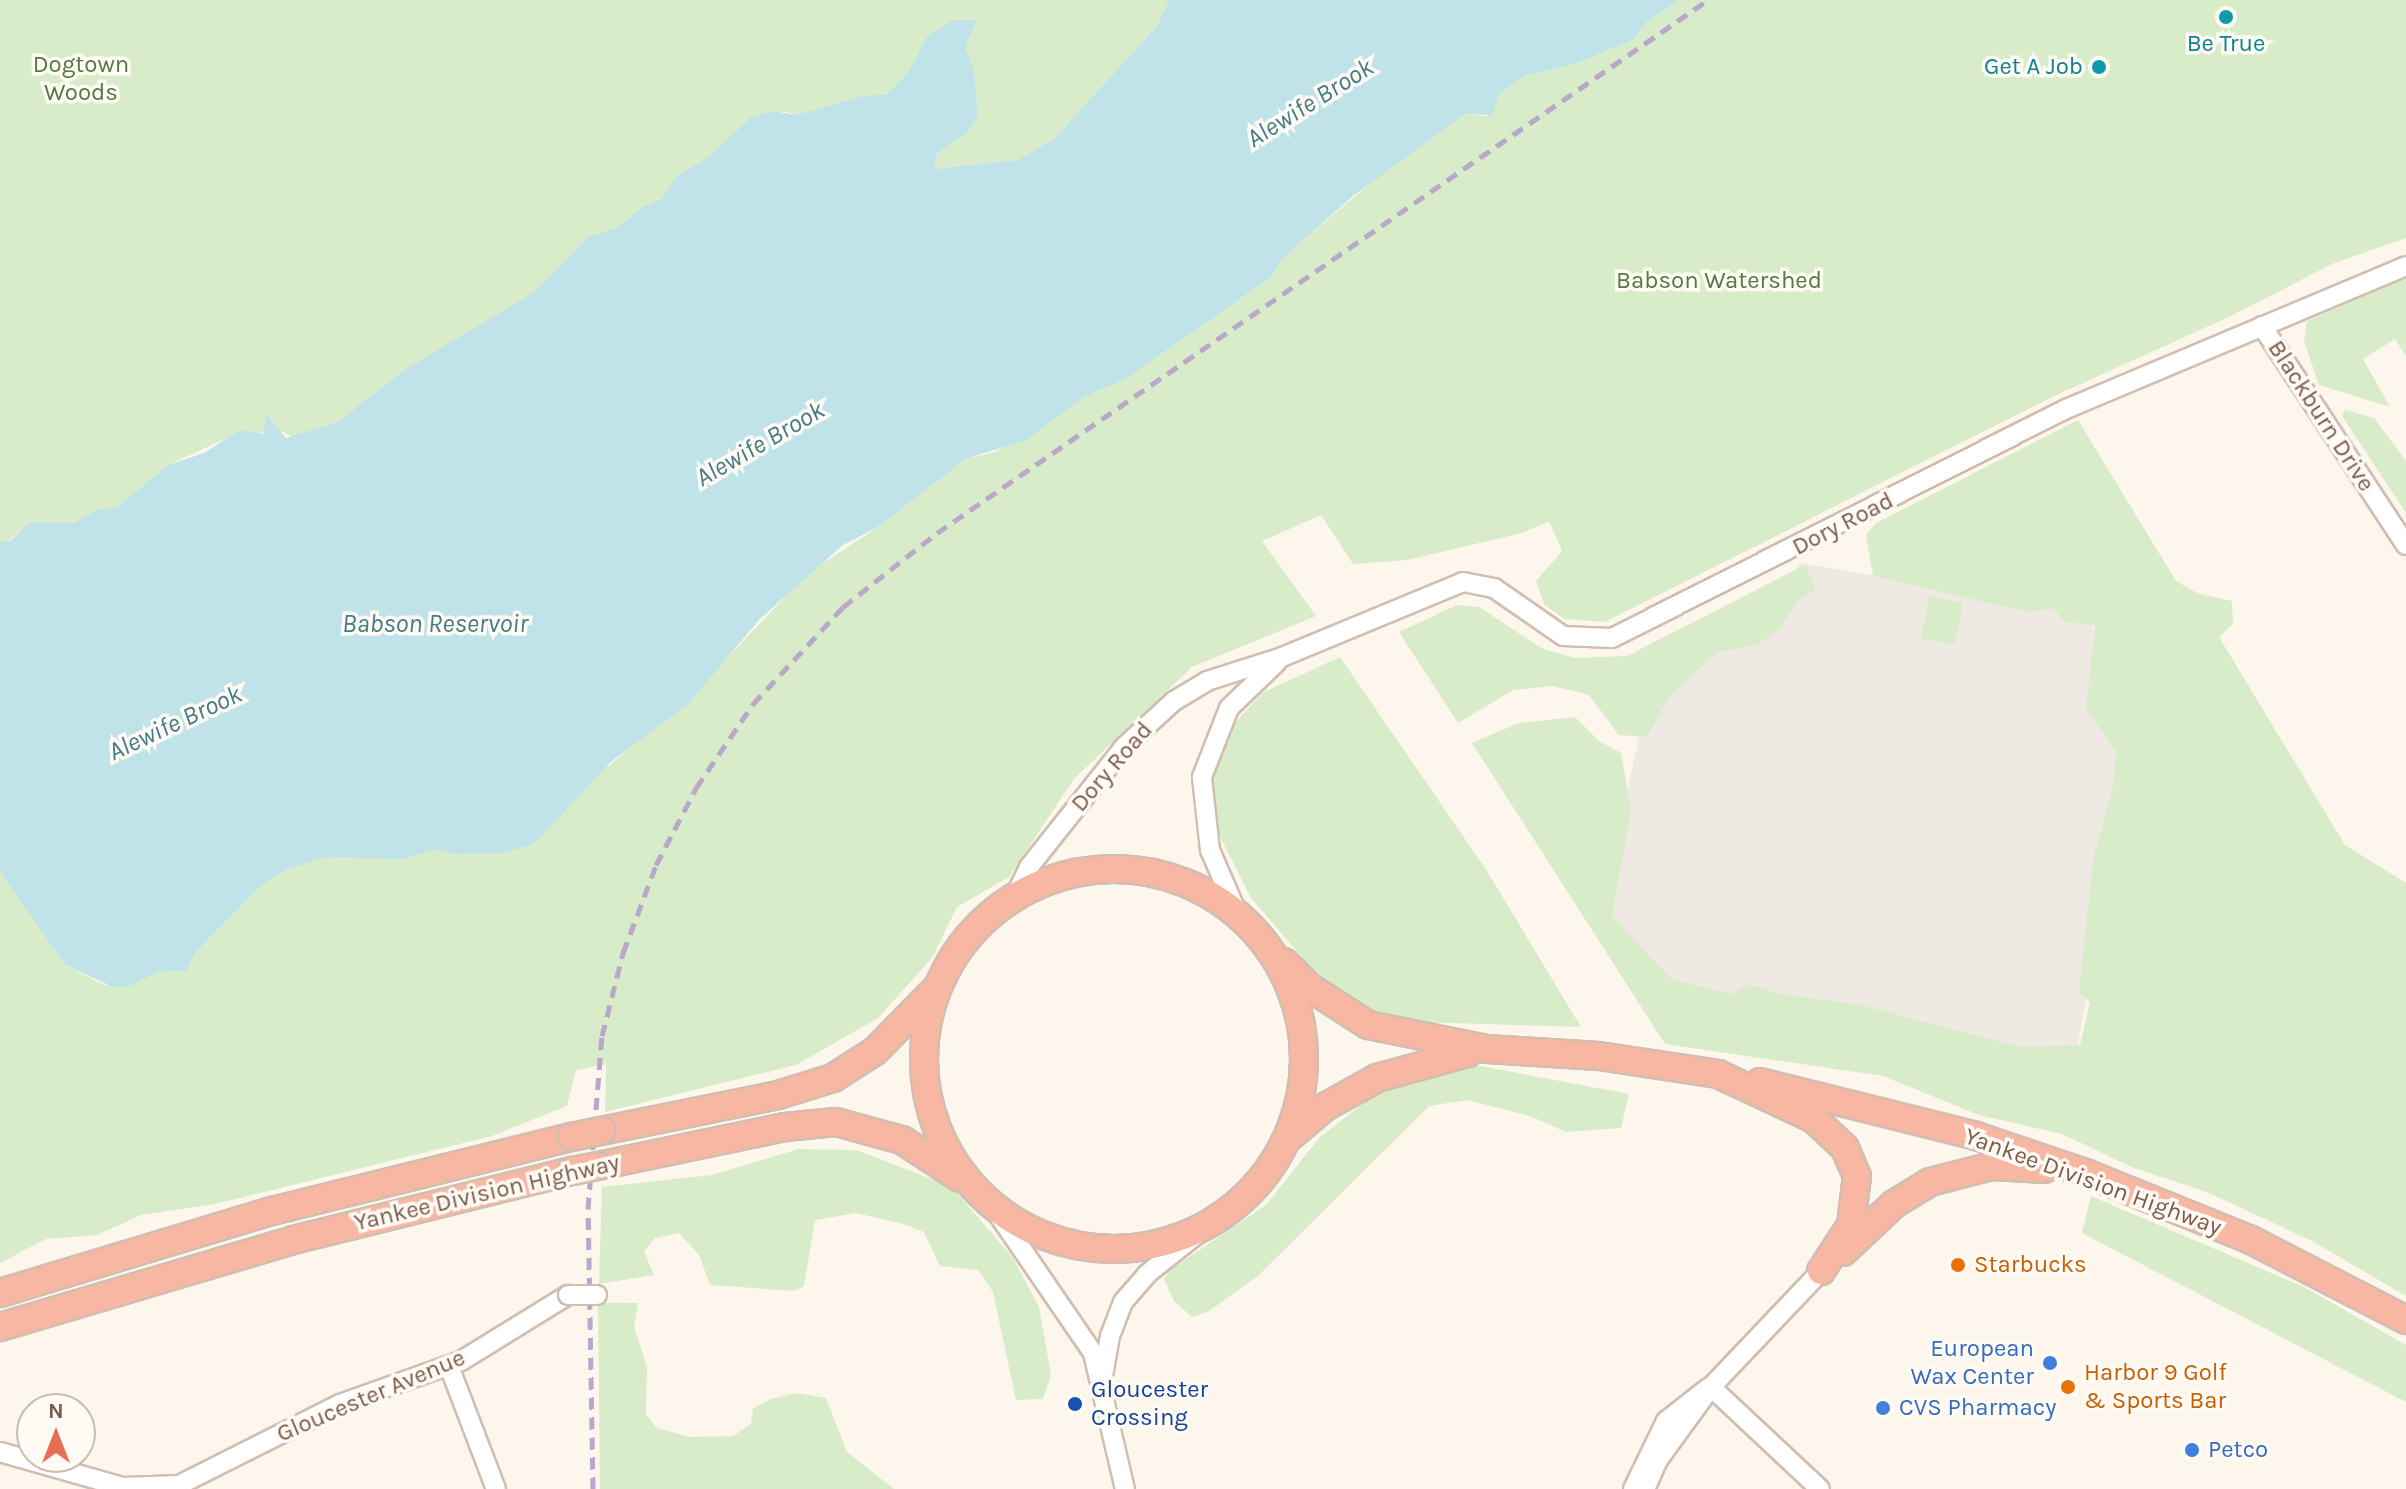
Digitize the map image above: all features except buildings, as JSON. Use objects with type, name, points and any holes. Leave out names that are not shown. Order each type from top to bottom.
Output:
[{"type":"highway","points":[[1265,942],[1288,982],[1301,1024],[1303,1086],[1286,1140],[1264,1175],[1216,1219],[1158,1243],[1093,1247],[1028,1228],[991,1204],[970,1184],[936,1128],[926,1091],[924,1046],[937,989],[961,945],[1016,894],[1065,875],[1122,869],[1181,881],[1238,915],[1265,942],[1309,987],[1368,1025],[1487,1049],[1599,1056],[1718,1074],[1814,1119],[1845,1148],[1857,1176],[1857,1200],[1846,1234],[1821,1271]]},
{"type":"highway","name":"Yankee Division Highway","points":[[0,1293],[286,1208],[572,1137],[778,1095],[833,1078],[875,1051],[937,989]]},
{"type":"highway","points":[[1286,1140],[1325,1107],[1377,1078],[1487,1049]]},
{"type":"highway","name":"Yankee Division Highway","points":[[1718,1074],[1976,1136],[2088,1174],[2251,1240],[2406,1320]]},
{"type":"highway","name":"Yankee Division Highway","points":[[0,1327],[293,1240],[585,1169],[785,1127],[836,1122],[902,1140],[970,1184]]},
{"type":"highway","points":[[1821,1271],[1894,1204],[1930,1182],[1992,1166],[2088,1174]]},
{"type":"street","name":"Dory Road","points":[[1016,894],[1029,867],[1145,724],[1207,681],[1282,657],[1463,582],[1494,588],[1563,636],[1612,638],[2066,409],[2406,266]]},
{"type":"street","name":"Blackburn Drive","points":[[2262,326],[2406,545]]},
{"type":"street","name":"Dory Road","points":[[1238,915],[1210,850],[1202,777],[1229,708],[1282,657]]},
{"type":"street","points":[[991,1204],[1016,1246],[1079,1329],[1102,1387],[1125,1489]]},
{"type":"street","points":[[1102,1387],[1110,1336],[1123,1302],[1147,1274],[1216,1219]]},
{"type":"street","points":[[1645,1489],[1658,1460],[1711,1387],[1821,1271]]},
{"type":"street","name":"Gloucester Avenue","points":[[72,1473],[123,1487],[179,1485],[340,1404],[449,1366],[568,1295],[597,1295]]},
{"type":"street","points":[[449,1366],[496,1489]]},
{"type":"street","points":[[1633,1489],[1666,1421],[1711,1387]]},
{"type":"street","points":[[1711,1387],[1820,1489]]},
{"type":"shaded area","points":[[1800,563],[2089,612],[2127,759],[2075,1062],[1666,989],[1599,914],[1646,708],[1723,646],[1762,633]]},
{"type":"green space","name":"Dogtown Woods","points":[[0,0],[1169,0],[1157,26],[1053,140],[1017,160],[934,169],[937,154],[970,130],[978,115],[974,70],[965,47],[977,20],[953,21],[900,90],[797,115],[783,111],[621,229],[580,245],[538,295],[416,364],[348,423],[293,437],[278,430],[227,438],[168,465],[117,507],[75,523],[31,522],[7,542],[0,542]]},
{"type":"green space","name":"Babson Watershed","points":[[1679,0],[2406,0],[2406,238],[2332,264],[2231,316],[2052,397],[1605,622],[1564,619],[1544,604],[1536,581],[1562,551],[1549,521],[1522,533],[1407,560],[1353,564],[1321,515],[1262,541],[1316,616],[1192,667],[1074,779],[1009,877],[957,907],[932,958],[878,1018],[796,1065],[605,1112],[606,1064],[576,1070],[567,1106],[492,1136],[215,1204],[141,1215],[97,1235],[46,1239],[0,1263],[0,872],[65,965],[104,985],[128,986],[159,972],[186,971],[196,952],[259,887],[286,870],[320,856],[351,858],[609,766],[725,660],[807,574],[878,527],[922,489],[965,459],[995,452],[1134,364],[1138,368],[1270,278],[1283,257],[1378,177],[1465,114],[1488,116],[1499,94],[1524,76],[1578,63],[1633,40],[1647,22]]},
{"type":"green space","points":[[2406,278],[2406,356],[2395,339],[2363,359],[2390,407],[2319,385],[2304,341],[2307,321]]},
{"type":"green space","points":[[2345,410],[2374,418],[2406,461],[2406,513],[2342,416]]},
{"type":"green space","points":[[2078,420],[2176,581],[2199,594],[2232,601],[2233,624],[2219,637],[2345,845],[2406,883],[2406,1296],[2312,1241],[2209,1193],[2134,1168],[2062,1134],[1979,1115],[1883,1076],[1665,1044],[1472,743],[1519,723],[1575,717],[1599,741],[1621,753],[1631,811],[1612,916],[1673,980],[1732,994],[1748,984],[1781,994],[1861,1005],[2020,1047],[2080,1045],[2090,1002],[2079,993],[2093,860],[2114,782],[2116,752],[2086,709],[2095,625],[2064,622],[2053,608],[2028,612],[1873,576],[1866,535],[1876,523]]},
{"type":"green space","points":[[1805,565],[1816,590],[1797,601],[1779,630],[1757,645],[1717,652],[1669,697],[1647,737],[1619,735],[1589,695],[1553,686],[1513,690],[1458,723],[1399,632],[1457,605],[1479,607],[1541,648],[1574,658],[1627,656]]},
{"type":"green space","points":[[1930,596],[1963,603],[1954,645],[1921,638]]},
{"type":"green space","points":[[1340,657],[1487,871],[1581,1027],[1414,1022],[1370,1010],[1312,969],[1251,898],[1219,835],[1211,802],[1219,751],[1234,724],[1262,693]]},
{"type":"green space","points":[[1475,1065],[1629,1094],[1621,1128],[1566,1132],[1530,1116],[1467,1100],[1429,1106],[1259,1275],[1209,1311],[1192,1317],[1174,1301],[1164,1279],[1170,1270],[1266,1205],[1319,1138],[1374,1095],[1421,1075]]},
{"type":"green space","points":[[799,1149],[857,1150],[952,1187],[1013,1258],[1039,1307],[1051,1375],[1043,1399],[1016,1400],[993,1292],[978,1270],[940,1266],[924,1232],[904,1224],[856,1213],[815,1220],[804,1286],[794,1291],[710,1285],[699,1255],[679,1233],[655,1238],[644,1252],[654,1275],[599,1284],[602,1187],[712,1175]]},
{"type":"green space","points":[[2091,1196],[2304,1287],[2406,1345],[2406,1402],[2082,1233]]},
{"type":"green space","points":[[598,1303],[638,1303],[634,1327],[647,1367],[646,1414],[657,1428],[690,1437],[733,1436],[751,1424],[753,1408],[771,1399],[797,1393],[826,1398],[847,1452],[894,1489],[600,1489]]},
{"type":"water","name":"Babson Reservoir","points":[[1169,0],[1679,0],[1647,22],[1633,40],[1578,63],[1524,76],[1499,94],[1492,115],[1465,114],[1353,196],[1284,257],[1270,278],[1128,377],[1084,397],[1026,440],[965,459],[878,527],[843,545],[759,620],[688,704],[612,761],[535,843],[505,853],[454,854],[436,849],[404,859],[325,857],[286,870],[259,887],[196,952],[186,971],[159,972],[129,986],[113,987],[65,965],[0,872],[0,542],[10,541],[30,522],[75,523],[96,510],[117,507],[168,465],[204,453],[240,430],[263,434],[266,414],[286,438],[338,422],[406,369],[533,293],[588,237],[618,228],[642,207],[661,200],[677,176],[709,157],[750,118],[772,111],[797,115],[863,96],[887,94],[908,73],[927,37],[953,20],[977,20],[965,47],[974,70],[978,115],[970,130],[937,154],[934,169],[1017,160],[1053,140],[1157,26]]},
{"type":"railway","points":[[593,1489],[588,1209],[602,1036],[623,953],[656,865],[696,788],[753,704],[843,607],[937,533],[1708,0]]},
{"type":"place","name":"Be True","points":[[2226,17]]},
{"type":"place","name":"Get A Job","points":[[2099,67]]},
{"type":"place","name":"Starbucks","points":[[1958,1265]]},
{"type":"place","name":"European Wax Center","points":[[2050,1363]]},
{"type":"place","name":"Harbor 9 Golf & Sports Bar","points":[[2068,1387]]},
{"type":"place","name":"Gloucester Crossing","points":[[1075,1404]]},
{"type":"place","name":"CVS Pharmacy","points":[[1883,1408]]},
{"type":"place","name":"Petco","points":[[2192,1450]]},
{"type":"water label","name":"Alewife Brook","points":[[1310,103]]},
{"type":"water label","name":"Alewife Brook","points":[[760,444]]},
{"type":"water label","name":"Alewife Brook","points":[[175,723]]}]
